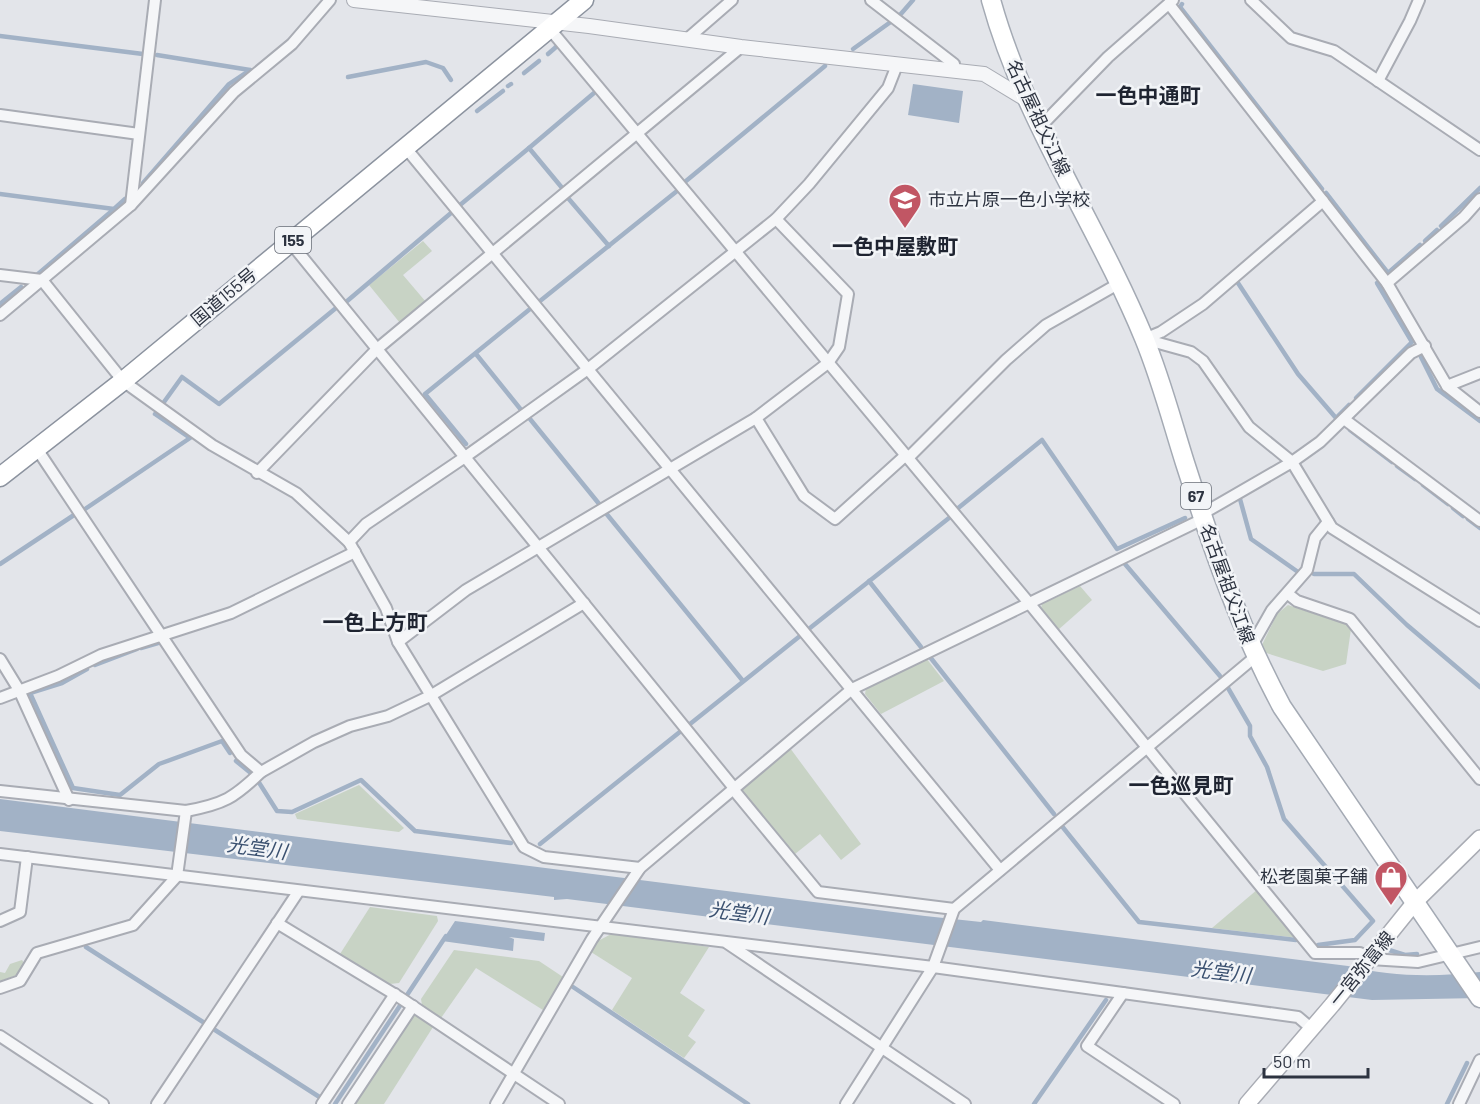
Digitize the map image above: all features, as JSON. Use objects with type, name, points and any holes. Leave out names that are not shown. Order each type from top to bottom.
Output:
[{"type":"main road","name":"国道155号","points":[[0,477],[123,381],[584,0]]},
{"type":"main road","name":"名古屋祖父江線","points":[[991,0],[998,27],[1027,100],[1144,339],[1202,517],[1253,652],[1282,707],[1480,998]]},
{"type":"main road","name":"一宮弥富線","points":[[1247,1104],[1332,1005],[1415,902],[1480,837]]},
{"type":"street","points":[[131,205],[155,0]]},
{"type":"street","points":[[0,315],[131,205],[234,92],[292,44],[330,0]]},
{"type":"street","points":[[354,0],[403,3],[553,25],[984,74],[1027,100]]},
{"type":"street","points":[[686,40],[732,0]]},
{"type":"street","points":[[871,0],[954,64],[955,71]]},
{"type":"street","points":[[1251,0],[1291,38],[1334,51],[1480,150]]},
{"type":"street","points":[[1378,81],[1419,0]]},
{"type":"street","points":[[1041,126],[1108,57],[1171,2],[1387,283],[1447,386],[1480,412]]},
{"type":"street","points":[[553,25],[637,133],[1029,603],[1316,953],[1360,953],[1369,960],[1418,962],[1454,959],[1480,946]]},
{"type":"street","points":[[257,473],[377,349],[741,47]]},
{"type":"street","points":[[349,542],[366,524],[465,458],[588,369],[776,219],[809,184],[888,88],[897,65]]},
{"type":"street","points":[[0,115],[139,134]]},
{"type":"street","points":[[405,147],[1000,870]]},
{"type":"street","points":[[1387,283],[1464,217],[1480,199]]},
{"type":"street","points":[[1144,339],[1161,332],[1203,303],[1323,201]]},
{"type":"street","points":[[398,642],[466,590],[756,418],[828,363],[839,347],[849,294],[776,219]]},
{"type":"street","points":[[290,242],[818,892],[954,910]]},
{"type":"street","points":[[0,275],[42,280],[123,381],[212,445],[257,473],[296,493],[349,542],[386,608],[398,642],[524,847],[544,857],[639,869]]},
{"type":"street","points":[[756,418],[804,496],[835,519],[907,457],[1006,360],[1046,325],[1118,284]]},
{"type":"street","points":[[1144,339],[1191,352],[1203,361],[1249,427],[1292,462],[1332,528],[1480,621]]},
{"type":"street","points":[[496,1104],[639,869],[852,689],[1202,517],[1292,462],[1320,442],[1411,353],[1425,346]]},
{"type":"street","points":[[1447,386],[1480,373]]},
{"type":"street","points":[[1344,418],[1480,521]]},
{"type":"street","points":[[37,449],[241,755],[261,772]]},
{"type":"street","points":[[846,1104],[883,1048],[935,961],[954,910],[1146,748],[1253,652],[1272,610],[1288,594],[1306,570],[1315,538],[1328,522]]},
{"type":"street","points":[[0,698],[58,676],[101,655],[231,613],[355,552]]},
{"type":"street","points":[[1288,594],[1297,601],[1350,619],[1480,779]]},
{"type":"street","points":[[0,791],[186,813],[211,807],[235,797],[261,772],[314,742],[350,726],[387,716],[430,696],[584,603]]},
{"type":"street","points":[[0,659],[19,690],[69,800]]},
{"type":"street","points":[[0,988],[20,981],[37,953],[133,925],[178,870],[186,813]]},
{"type":"street","points":[[0,854],[178,870],[298,892],[603,925],[724,941],[935,961],[1123,993],[1298,1017],[1312,1029]]},
{"type":"street","points":[[0,921],[20,912],[27,857]]},
{"type":"street","points":[[157,1104],[298,892]]},
{"type":"street","points":[[277,923],[397,996],[559,1104]]},
{"type":"street","points":[[724,941],[965,1104]]},
{"type":"street","points":[[1123,993],[1087,1046],[1174,1104]]},
{"type":"street","points":[[322,1104],[397,996]]},
{"type":"street","points":[[348,1104],[411,1005]]},
{"type":"street","points":[[0,1036],[104,1104]]},
{"type":"street","points":[[1460,1104],[1480,1060]]},
{"type":"green space","points":[[423,241],[432,251],[403,275],[426,302],[400,323],[369,285]]},
{"type":"green space","points":[[1080,586],[1092,600],[1058,630],[1041,608],[1042,604]]},
{"type":"green space","points":[[1288,605],[1348,625],[1351,629],[1346,664],[1323,671],[1263,652],[1261,647],[1277,614]]},
{"type":"green space","points":[[926,658],[944,681],[881,714],[865,694],[866,688]]},
{"type":"green space","points":[[790,748],[861,844],[841,860],[820,834],[795,854],[742,792]]},
{"type":"green space","points":[[359,785],[404,828],[399,832],[297,819],[295,814]]},
{"type":"green space","points":[[1258,889],[1299,938],[1212,928]]},
{"type":"green space","points":[[370,907],[437,916],[438,921],[399,983],[390,984],[340,954]]},
{"type":"green space","points":[[615,932],[709,947],[680,993],[705,1010],[688,1036],[696,1042],[684,1058],[612,1010],[632,978],[591,952],[598,941]]},
{"type":"green space","points":[[454,950],[539,961],[563,977],[543,1010],[476,968],[441,1018],[422,1005],[421,999]]},
{"type":"green space","points":[[22,960],[24,963],[17,975],[0,981],[0,972],[5,973],[10,964]]},
{"type":"green space","points":[[416,1015],[433,1027],[384,1104],[351,1104],[408,1017]]},
{"type":"water","points":[[913,84],[963,91],[959,123],[908,115]]},
{"type":"water","name":"光堂川","points":[[0,799],[925,916],[981,922],[983,920],[1397,974],[1447,975],[1480,972],[1480,998],[1372,1000],[567,899],[554,900],[554,897],[0,831]]},
{"type":"water","points":[[455,921],[545,933],[544,941],[509,937],[514,939],[513,951],[442,941]]},
{"type":"waterway","points":[[900,15],[913,0]]},
{"type":"waterway","points":[[1182,4],[1180,7],[1322,189]]},
{"type":"waterway","points":[[853,49],[892,21]]},
{"type":"waterway","points":[[0,36],[143,54]]},
{"type":"waterway","points":[[548,54],[556,47]]},
{"type":"waterway","points":[[157,55],[250,70]]},
{"type":"waterway","points":[[524,73],[539,61]]},
{"type":"waterway","points":[[348,77],[426,62],[443,68],[451,80]]},
{"type":"waterway","points":[[686,181],[825,66]]},
{"type":"waterway","points":[[143,183],[229,84],[250,70]]},
{"type":"waterway","points":[[477,111],[503,91]]},
{"type":"waterway","points":[[563,189],[529,148],[594,93]]},
{"type":"waterway","points":[[460,205],[529,148]]},
{"type":"waterway","points":[[1441,226],[1480,188]]},
{"type":"waterway","points":[[540,301],[677,191]]},
{"type":"waterway","points":[[1326,193],[1388,273],[1420,245]]},
{"type":"waterway","points":[[0,194],[114,209],[125,199]]},
{"type":"waterway","points":[[568,198],[609,246]]},
{"type":"waterway","points":[[38,274],[113,210]]},
{"type":"waterway","points":[[346,302],[451,213]]},
{"type":"waterway","points":[[1425,241],[1437,230]]},
{"type":"waterway","points":[[1238,283],[1298,374],[1336,418],[1349,405]]},
{"type":"waterway","points":[[1356,398],[1412,342],[1377,283]]},
{"type":"waterway","points":[[0,304],[21,287]]},
{"type":"waterway","points":[[164,402],[182,377],[219,404],[336,308]]},
{"type":"waterway","points":[[466,444],[425,394],[530,309]]},
{"type":"waterway","points":[[476,354],[522,411]]},
{"type":"waterway","points":[[1421,357],[1437,389],[1480,421]]},
{"type":"waterway","points":[[85,509],[190,438],[155,414]]},
{"type":"waterway","points":[[530,419],[600,505]]},
{"type":"waterway","points":[[1350,430],[1392,462]]},
{"type":"waterway","points":[[957,509],[1042,440],[1117,549],[1185,518]]},
{"type":"waterway","points":[[1397,466],[1415,479]]},
{"type":"waterway","points":[[1423,485],[1448,504]]},
{"type":"waterway","points":[[1240,499],[1251,539],[1298,572]]},
{"type":"waterway","points":[[1453,508],[1463,516]]},
{"type":"waterway","points":[[605,512],[743,681]]},
{"type":"waterway","points":[[0,564],[74,515]]},
{"type":"waterway","points":[[810,628],[949,518]]},
{"type":"waterway","points":[[1468,519],[1480,528]]},
{"type":"waterway","points":[[1125,564],[1220,676]]},
{"type":"waterway","points":[[1314,574],[1354,574],[1407,625],[1480,687]]},
{"type":"waterway","points":[[869,581],[921,647]]},
{"type":"waterway","points":[[690,724],[800,636]]},
{"type":"waterway","points":[[141,648],[158,643]]},
{"type":"waterway","points":[[95,665],[137,649]]},
{"type":"waterway","points":[[930,657],[1054,814]]},
{"type":"waterway","points":[[87,669],[62,683],[30,693],[73,788],[120,795],[159,764],[222,741],[230,753]]},
{"type":"waterway","points":[[1228,688],[1250,726],[1250,736],[1267,767],[1284,819],[1373,921],[1355,940],[1318,945]]},
{"type":"waterway","points":[[540,844],[681,731]]},
{"type":"waterway","points":[[236,761],[252,774]]},
{"type":"waterway","points":[[258,781],[277,811],[292,812],[361,780],[415,831],[511,843]]},
{"type":"waterway","points":[[1061,825],[1139,922],[1296,940]]},
{"type":"waterway","points":[[335,1104],[446,936]]},
{"type":"waterway","points":[[86,947],[203,1022]]},
{"type":"waterway","points":[[1389,950],[1405,955],[1417,954]]},
{"type":"waterway","points":[[573,987],[748,1104]]},
{"type":"waterway","points":[[1034,1104],[1106,1000]]},
{"type":"waterway","points":[[215,1030],[321,1098]]},
{"type":"waterway","points":[[1447,1104],[1467,1063]]},
{"type":"place","name":"市立片原一色小学校","points":[[905,229]]},
{"type":"place","name":"松老園菓子舗","points":[[1391,906]]},
{"type":"district","name":"一色中通町","points":[[1148,96]]},
{"type":"district","name":"一色中屋敷町","points":[[895,247]]},
{"type":"district","name":"一色上方町","points":[[375,623]]},
{"type":"district","name":"一色巡見町","points":[[1181,786]]}]
